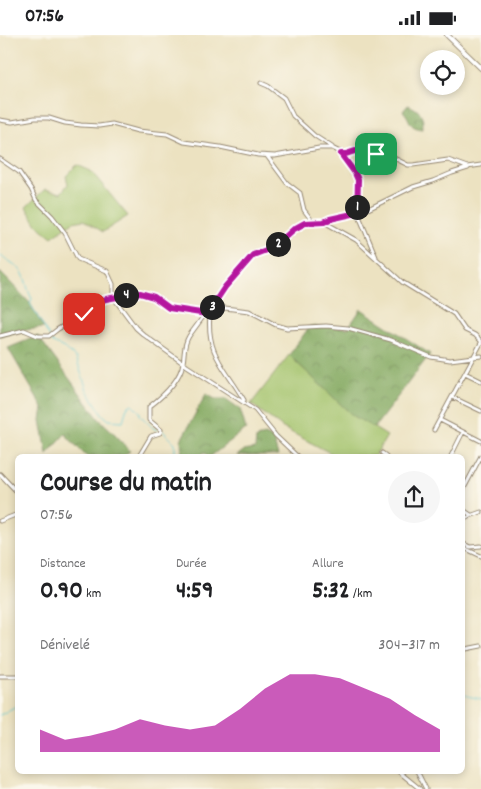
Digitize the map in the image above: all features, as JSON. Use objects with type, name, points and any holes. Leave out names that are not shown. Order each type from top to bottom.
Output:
[{"type":"main road","points":[[447,35],[481,68]]},
{"type":"street","points":[[261,83],[284,98],[293,116],[314,136],[341,154],[355,173],[358,180],[357,213],[374,249],[376,258]]},
{"type":"street","points":[[0,120],[12,122],[35,118],[49,118],[73,124],[99,126],[112,124],[138,131],[167,134],[184,142],[267,156],[319,148],[332,148]]},
{"type":"street","points":[[341,154],[355,151],[386,154],[408,165],[448,159],[467,167],[474,167]]},
{"type":"street","points":[[267,156],[287,183],[300,193],[304,210],[313,222]]},
{"type":"street","points":[[0,159],[19,173],[31,189],[36,200],[65,233],[78,259],[108,271],[113,284],[113,297],[136,328],[183,364],[255,410],[276,436],[295,454]]},
{"type":"street","points":[[244,402],[237,387],[227,376],[213,349],[209,327],[209,313],[225,287],[253,255],[274,247],[294,229],[305,223],[324,222],[357,213],[413,187],[481,165]]},
{"type":"street","points":[[324,222],[356,240],[402,282],[454,314],[464,330],[475,335],[481,342],[480,349],[434,430]]},
{"type":"street","points":[[0,336],[24,330],[38,336],[49,336],[84,314],[98,302],[113,297],[146,294],[154,297],[169,308],[209,313],[225,308],[248,311],[276,325],[287,328],[326,326],[348,328],[391,340],[431,357],[450,360],[481,356]]},
{"type":"street","points":[[139,454],[151,436],[160,433],[161,430],[149,420],[148,408],[177,378],[183,364],[184,344],[209,313]]},
{"type":"street","points":[[465,373],[481,381]]},
{"type":"street","points":[[452,397],[481,411]]},
{"type":"street","points":[[440,420],[481,441]]},
{"type":"street","points":[[452,454],[464,432]]},
{"type":"street","points":[[465,486],[481,456]]},
{"type":"street","points":[[0,474],[15,490]]},
{"type":"street","points":[[465,511],[472,515]]},
{"type":"street","points":[[465,519],[481,512]]},
{"type":"street","points":[[0,521],[15,515]]},
{"type":"street","points":[[465,544],[470,547],[481,546]]},
{"type":"street","points":[[465,549],[481,557]]},
{"type":"street","points":[[465,649],[481,646]]},
{"type":"street","points":[[0,676],[15,676]]},
{"type":"street","points":[[402,774],[420,789]]},
{"type":"street","points":[[419,774],[426,789]]},
{"type":"green space","points":[[408,105],[421,114],[423,120],[422,129],[414,127],[403,111]]},
{"type":"green space","points":[[77,165],[91,171],[128,216],[103,232],[84,220],[73,222],[52,237],[37,225],[26,207],[45,189],[61,193],[68,184],[66,176]]},
{"type":"green space","points":[[0,272],[30,303],[44,328],[24,330],[0,336]]},
{"type":"green space","points":[[361,309],[430,354],[374,428],[352,415],[289,355],[310,326],[348,328]]},
{"type":"green space","points":[[38,336],[99,419],[130,451],[126,454],[84,454],[65,434],[47,454],[41,420],[43,408],[8,348]]},
{"type":"green space","points":[[289,355],[352,414],[387,436],[376,454],[332,454],[283,428],[251,404]]},
{"type":"green space","points":[[206,394],[215,399],[226,399],[240,409],[246,429],[214,454],[206,454],[204,452],[202,454],[182,454],[181,440]]},
{"type":"green space","points":[[264,435],[273,439],[277,454],[239,454],[243,451],[255,449],[256,438]]},
{"type":"waterway","points":[[0,255],[22,272],[32,299],[30,303],[53,343],[64,348],[76,358],[87,390],[103,415],[109,420],[123,421],[127,407],[132,404],[140,412],[140,415],[153,428],[158,430]]},
{"type":"waterway","points":[[162,430],[175,443],[175,454]]},
{"type":"waterway","points":[[465,694],[481,699]]},
{"type":"waterway","points":[[0,715],[15,707]]},
{"type":"route","points":[[84,314],[98,302],[106,299],[140,293],[154,297],[169,308],[207,314],[225,287],[253,255],[274,247],[294,229],[305,223],[324,222],[357,213],[358,180],[341,154],[344,155],[355,151],[376,154]]}]
